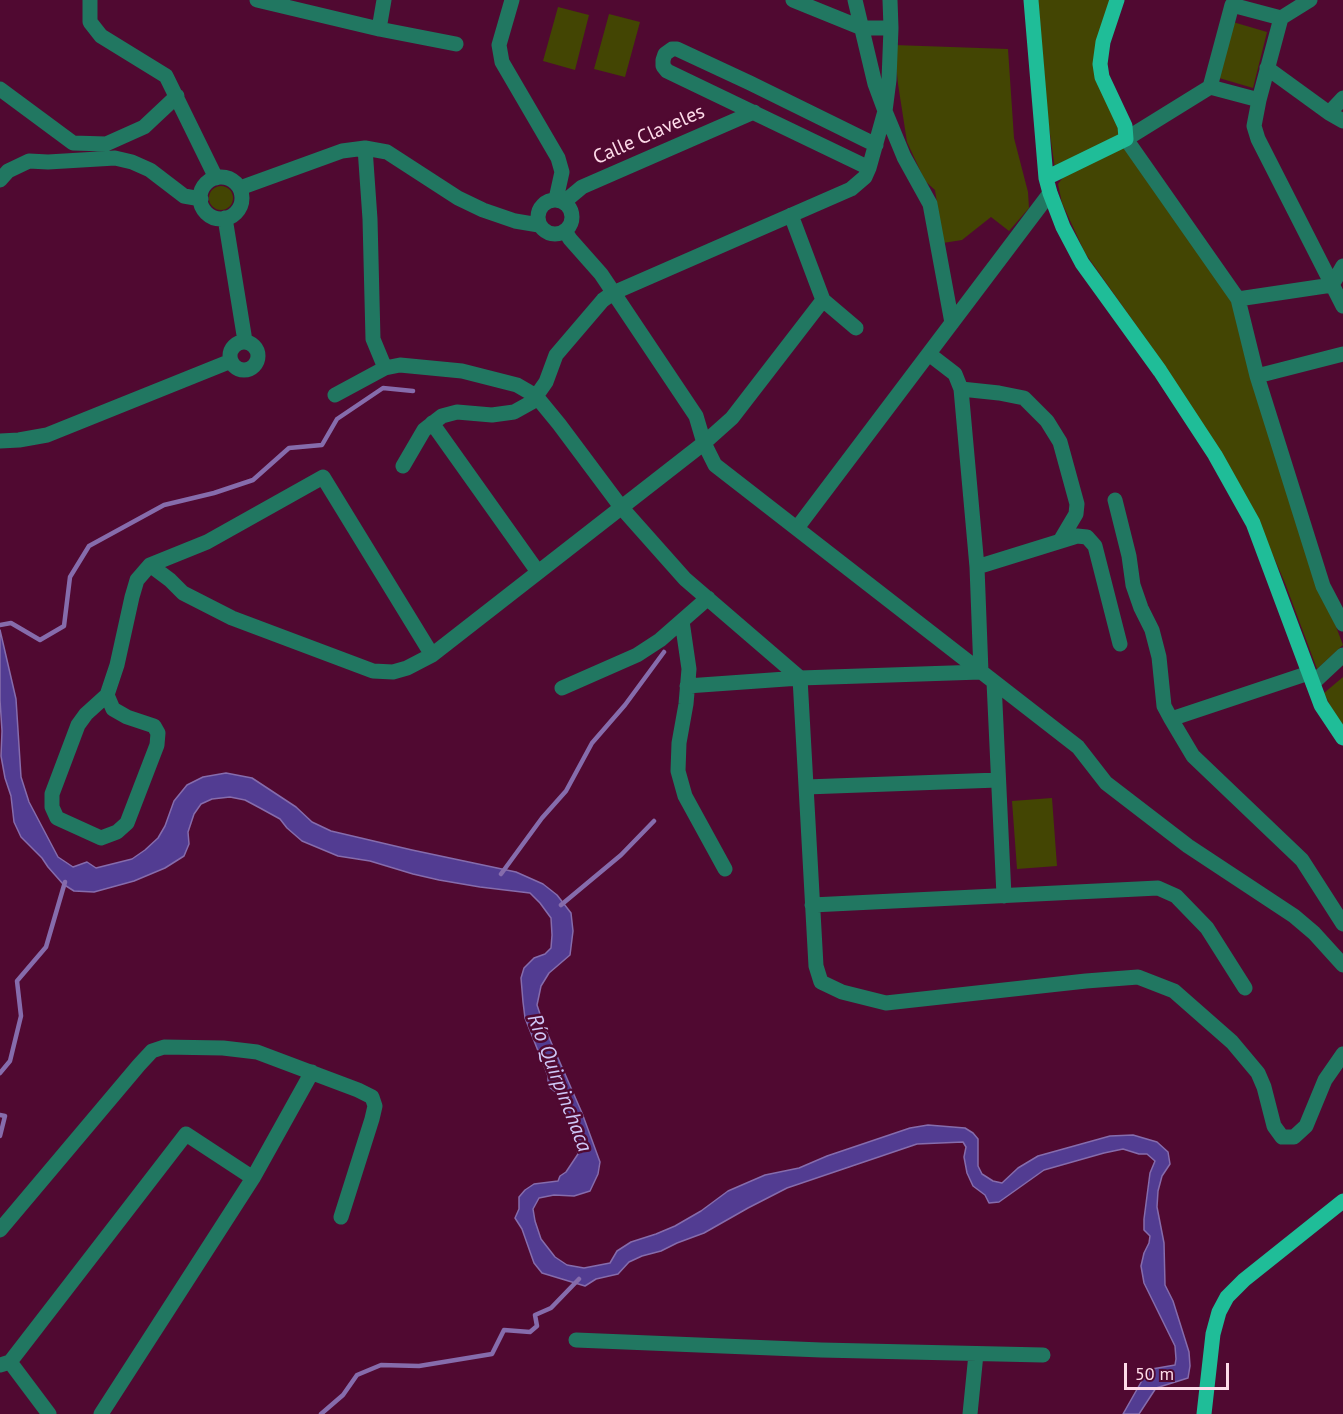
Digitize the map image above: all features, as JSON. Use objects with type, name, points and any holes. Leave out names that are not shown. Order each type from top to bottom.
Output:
[{"type":"main road","points":[[1031,0],[1048,186],[1063,227],[1082,263],[1160,370],[1215,455],[1253,523],[1321,705],[1343,738]]},
{"type":"main road","points":[[1048,186],[1126,139],[1125,126],[1102,77],[1100,64],[1103,42],[1117,0]]},
{"type":"main road","points":[[1204,1414],[1213,1334],[1219,1312],[1227,1297],[1244,1280],[1343,1201]]},
{"type":"street","points":[[90,0],[90,22],[100,36],[166,76],[216,178]]},
{"type":"street","points":[[257,0],[314,6],[379,29],[456,44]]},
{"type":"street","points":[[379,29],[384,0]]},
{"type":"street","points":[[512,0],[499,45],[502,62],[558,158],[562,172],[560,201]]},
{"type":"street","points":[[793,0],[862,28],[891,28]]},
{"type":"street","points":[[855,0],[875,84],[904,157],[930,204],[952,323]]},
{"type":"street","points":[[403,466],[424,430],[442,416],[457,412],[492,415],[514,412],[532,402],[546,382],[556,355],[603,300],[613,293],[851,189],[865,177],[885,111],[889,80],[890,0]]},
{"type":"street","points":[[1310,0],[1281,18],[1254,126],[1258,139],[1339,296]]},
{"type":"street","points":[[1281,18],[1232,5],[1210,87],[1126,139],[1238,299],[1257,376],[1323,586],[1343,624]]},
{"type":"street","points":[[869,168],[667,71],[663,66],[665,54],[672,49],[677,49],[876,146]]},
{"type":"street","points":[[1268,68],[1343,121]]},
{"type":"street","points":[[1210,87],[1259,100]]},
{"type":"street","points":[[0,89],[73,143],[106,144],[144,127],[177,96]]},
{"type":"street","points":[[1329,112],[1343,98]]},
{"type":"street","name":"Calle Claveles","points":[[560,201],[582,187],[754,112]]},
{"type":"street","points":[[240,188],[342,152],[364,148],[387,152],[458,198],[483,210],[515,221],[539,225]]},
{"type":"street","points":[[364,148],[370,219],[373,339],[385,368]]},
{"type":"street","points":[[0,180],[8,171],[30,161],[115,158],[150,170],[184,196],[201,199]]},
{"type":"street","points":[[216,178],[230,179],[240,188],[242,194],[240,207],[225,218],[211,216],[202,206],[202,192],[205,185],[216,178]]},
{"type":"street","points":[[797,528],[952,323],[1048,186]]},
{"type":"street","points":[[560,201],[571,210],[569,227],[565,231],[554,234],[543,230],[538,220],[539,209],[546,202],[560,201]]},
{"type":"street","points":[[791,215],[823,300],[856,328]]},
{"type":"street","points":[[225,218],[245,341]]},
{"type":"street","points":[[565,231],[601,274],[696,416],[704,443],[715,465],[1078,747],[1106,783],[1188,846],[1294,916],[1314,933],[1343,965]]},
{"type":"street","points":[[1339,296],[1343,266]]},
{"type":"street","points":[[1238,299],[1339,296]]},
{"type":"street","points":[[150,565],[183,592],[232,618],[373,671],[393,672],[407,668],[432,655],[704,443],[732,418],[823,300]]},
{"type":"street","points":[[245,341],[257,349],[257,363],[249,370],[236,368],[231,361],[232,348],[235,344],[245,341]]},
{"type":"street","points":[[929,354],[955,374],[961,389],[977,567],[981,672]]},
{"type":"street","points":[[1257,376],[1343,354]]},
{"type":"street","points":[[0,441],[47,435],[231,361]]},
{"type":"street","points":[[335,395],[385,368],[400,365],[462,371],[517,385],[536,396],[621,507],[685,579],[800,678],[816,966],[821,982],[842,992],[886,1003],[1138,977],[1174,991],[1232,1042],[1258,1073],[1274,1126],[1282,1137],[1294,1137],[1306,1126],[1324,1080],[1343,1054]]},
{"type":"street","points":[[961,389],[1024,398],[1047,421],[1060,442],[1077,504],[1076,514],[1060,541]]},
{"type":"street","points":[[432,423],[538,572]]},
{"type":"street","points":[[107,695],[113,709],[127,717],[154,726],[158,739],[127,823],[117,832],[101,838],[57,818],[52,807],[52,794],[78,725],[86,714],[107,695],[117,665],[138,580],[150,565],[207,542],[323,477],[432,655]]},
{"type":"street","points":[[1115,500],[1129,556],[1133,585],[1152,630],[1159,657],[1164,706],[1193,756],[1302,860],[1343,924]]},
{"type":"street","points":[[977,567],[1077,536],[1087,537],[1095,546],[1120,644]]},
{"type":"street","points":[[562,688],[637,655],[660,640],[708,598]]},
{"type":"street","points":[[682,621],[689,669],[679,742],[678,771],[685,796],[725,868]]},
{"type":"street","points":[[1171,719],[1311,678],[1343,655]]},
{"type":"street","points":[[687,686],[800,678],[981,672]]},
{"type":"street","points":[[994,682],[1004,896]]},
{"type":"street","points":[[806,787],[999,780]]},
{"type":"street","points":[[812,905],[1158,888],[1176,896],[1207,928],[1245,988]]},
{"type":"street","points":[[0,1230],[152,1051],[164,1047],[223,1048],[257,1052],[372,1097],[375,1106],[372,1119],[341,1217]]},
{"type":"street","points":[[101,1414],[253,1178],[312,1072]]},
{"type":"street","points":[[49,1414],[5,1363],[186,1134],[253,1178]]},
{"type":"street","points":[[576,1340],[1043,1355]]},
{"type":"street","points":[[970,1414],[976,1354]]},
{"type":"shaded area","points":[[1038,0],[1112,0],[1099,38],[1120,129],[1119,136],[1055,169],[1048,120]]},
{"type":"shaded area","points":[[558,7],[589,15],[575,70],[543,61]]},
{"type":"shaded area","points":[[609,14],[640,22],[625,77],[594,69]]},
{"type":"shaded area","points":[[1233,22],[1267,32],[1253,88],[1219,78]]},
{"type":"shaded area","points":[[894,45],[1008,49],[1014,138],[1028,192],[1029,208],[1009,231],[991,217],[962,240],[943,243],[935,190],[925,181],[907,142]]},
{"type":"shaded area","points":[[1125,147],[1226,289],[1233,306],[1343,645],[1317,669],[1285,583],[1252,507],[1160,359],[1085,253],[1062,203],[1058,184],[1067,172]]},
{"type":"shaded area","points":[[221,186],[229,190],[233,198],[229,206],[221,210],[213,206],[209,198],[213,190]]},
{"type":"shaded area","points":[[1343,677],[1343,725],[1324,693]]},
{"type":"shaded area","points":[[1052,798],[1057,866],[1017,869],[1012,801]]},
{"type":"water","name":"Río Quirpinchaca","points":[[0,630],[16,699],[21,777],[29,802],[58,857],[73,867],[87,862],[96,868],[132,859],[158,838],[174,801],[187,785],[203,777],[226,773],[252,778],[296,807],[312,822],[331,831],[516,872],[543,884],[557,895],[571,913],[573,931],[570,955],[549,973],[541,986],[537,1005],[600,1162],[598,1174],[590,1191],[574,1196],[554,1195],[539,1198],[533,1209],[541,1239],[555,1257],[567,1265],[584,1268],[610,1263],[617,1251],[631,1242],[675,1226],[701,1211],[728,1191],[765,1175],[799,1168],[910,1128],[928,1125],[965,1128],[978,1139],[978,1166],[982,1174],[993,1181],[1002,1183],[1018,1168],[1038,1156],[1110,1136],[1133,1135],[1157,1142],[1168,1152],[1170,1164],[1162,1176],[1157,1207],[1164,1243],[1165,1285],[1173,1301],[1189,1352],[1188,1378],[1156,1388],[1139,1414],[1123,1414],[1144,1377],[1152,1369],[1175,1365],[1176,1359],[1175,1346],[1144,1283],[1141,1266],[1150,1236],[1144,1230],[1144,1219],[1150,1173],[1155,1161],[1147,1154],[1123,1149],[1044,1170],[999,1202],[989,1203],[985,1195],[973,1186],[967,1173],[964,1157],[966,1147],[963,1142],[917,1144],[787,1188],[704,1233],[661,1251],[642,1256],[629,1262],[618,1274],[596,1279],[585,1286],[542,1273],[534,1263],[522,1229],[515,1218],[519,1209],[519,1197],[534,1184],[558,1181],[578,1154],[558,1094],[548,1086],[548,1076],[525,1018],[521,978],[524,968],[534,958],[545,954],[551,948],[551,918],[540,903],[530,893],[439,880],[370,861],[338,856],[302,841],[280,819],[260,808],[245,800],[230,797],[212,799],[201,804],[194,814],[188,832],[189,844],[184,856],[165,868],[134,881],[94,892],[74,891],[63,884],[21,837],[14,822],[11,796],[1,756]]},
{"type":"waterway","points":[[0,625],[11,623],[40,640],[64,626],[70,577],[89,546],[164,505],[214,493],[253,480],[289,448],[322,445],[337,419],[383,388],[413,391]]},
{"type":"waterway","points":[[501,874],[542,818],[566,791],[592,743],[625,705],[664,652]]},
{"type":"waterway","points":[[561,905],[621,855],[654,821]]},
{"type":"waterway","points":[[0,1073],[10,1061],[21,1016],[17,981],[46,947],[65,882]]},
{"type":"waterway","points":[[0,1115],[5,1116],[0,1136]]},
{"type":"waterway","points":[[321,1414],[343,1395],[357,1375],[381,1365],[419,1366],[492,1354],[504,1330],[530,1332],[537,1326],[535,1315],[551,1308],[579,1279]]}]
